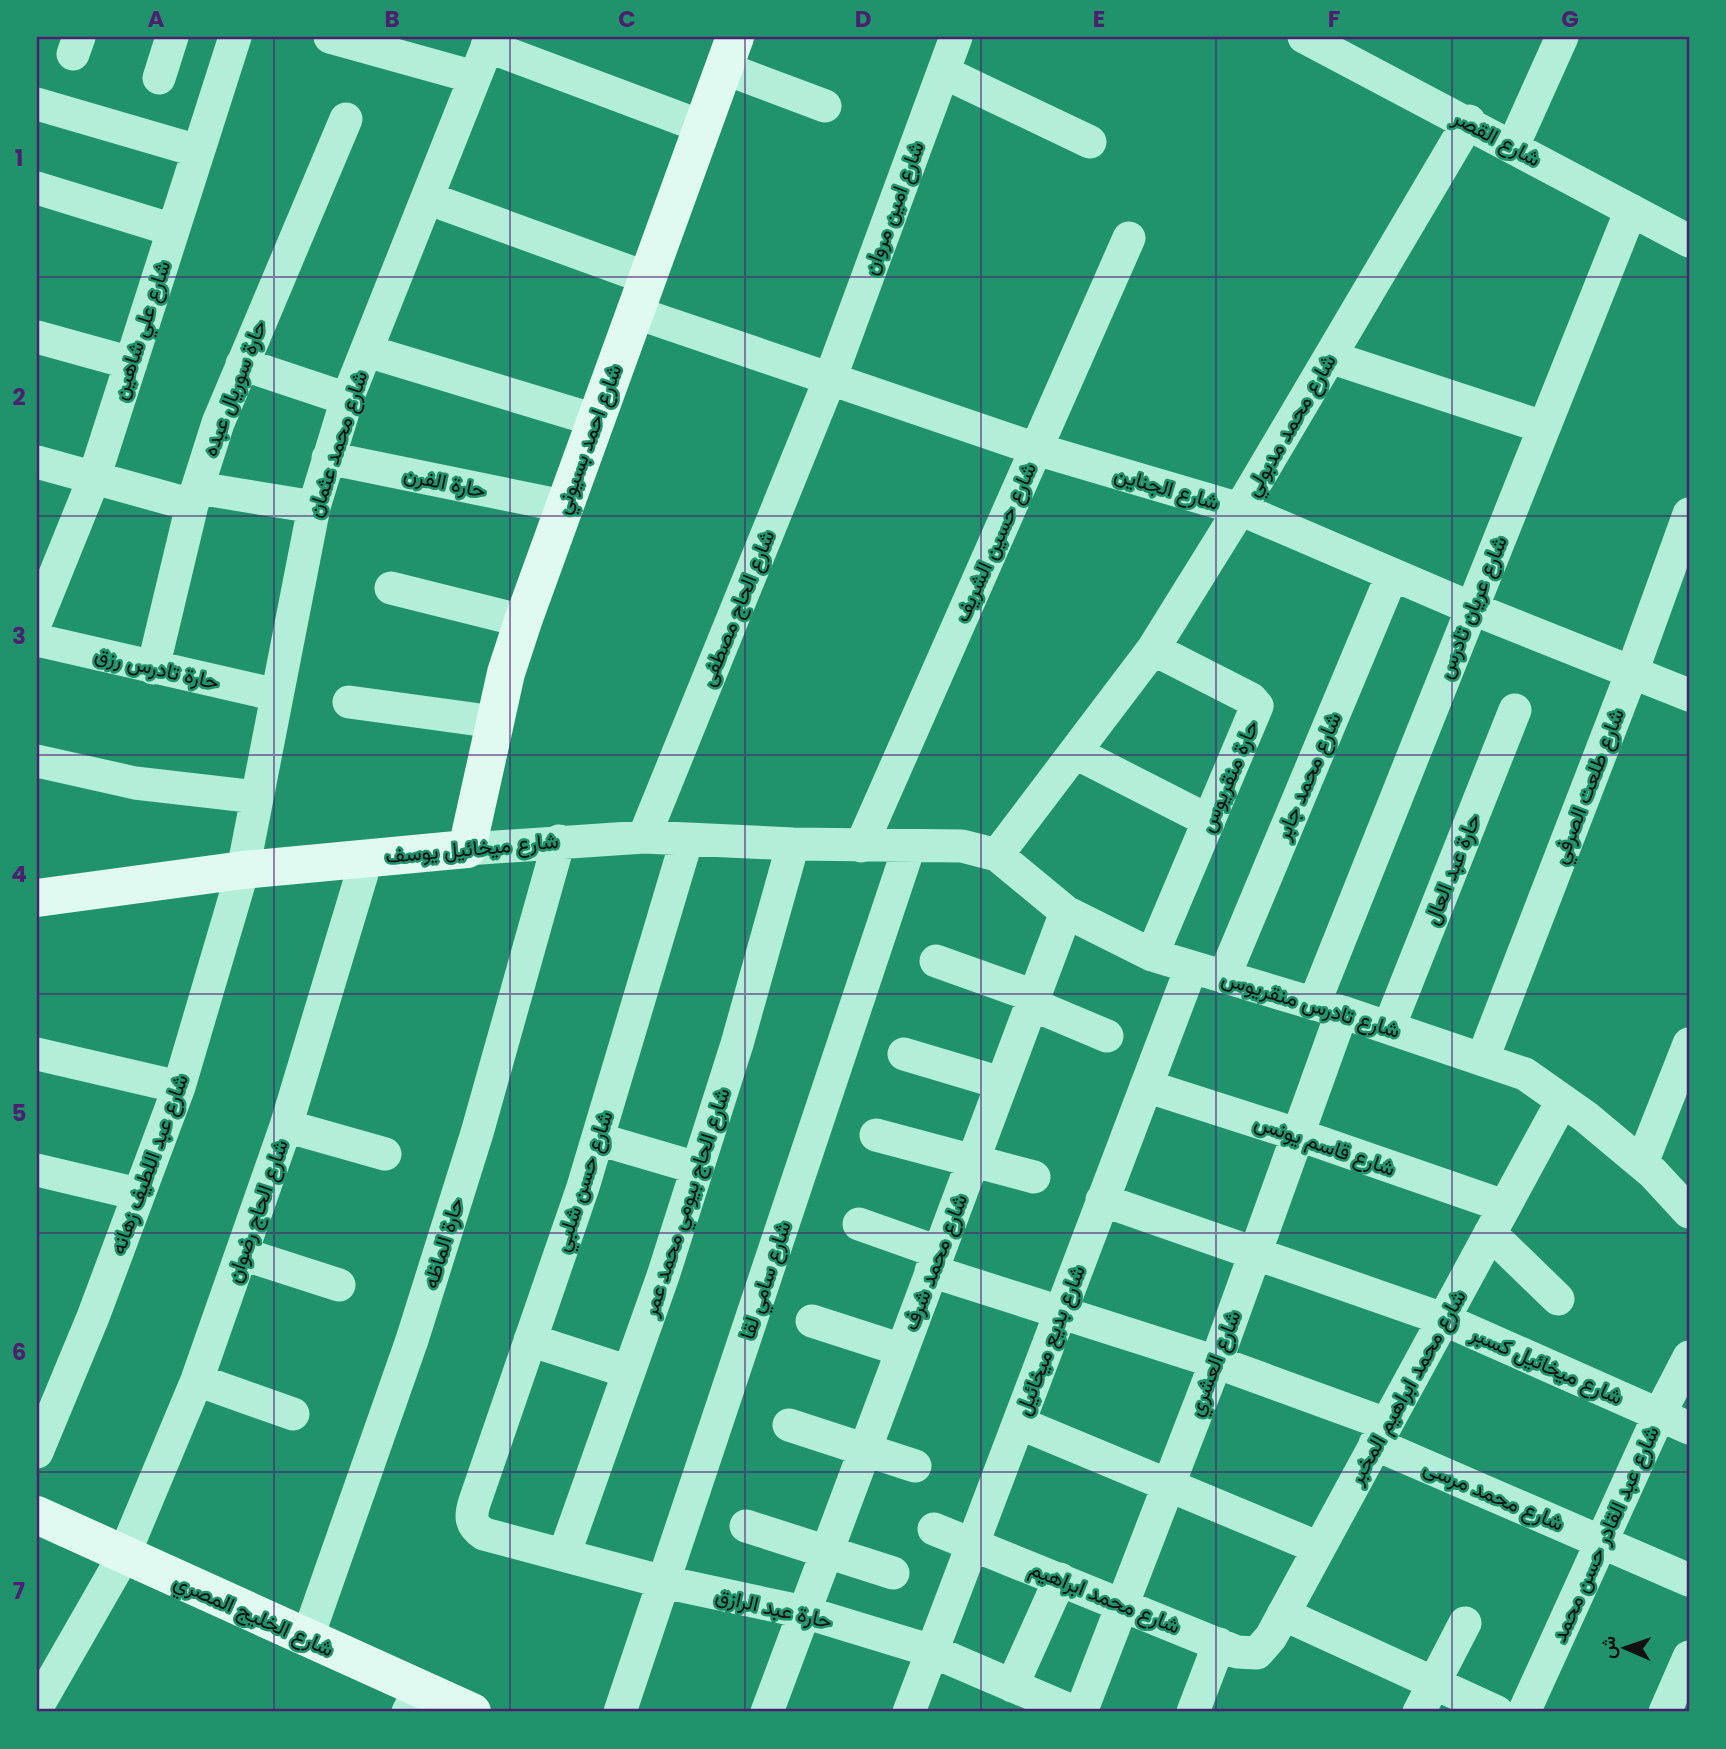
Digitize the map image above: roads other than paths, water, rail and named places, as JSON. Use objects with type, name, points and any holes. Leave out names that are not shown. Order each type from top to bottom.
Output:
[{"type":"street","points":[[159,78],[172,37]]},
{"type":"street","name":"شارع علي شاهين","points":[[37,619],[94,478],[235,37]]},
{"type":"street","name":"شارع امين مروان","points":[[830,379],[956,37]]},
{"type":"street","points":[[1513,146],[1562,37]]},
{"type":"street","points":[[336,38],[474,77]]},
{"type":"street","points":[[489,41],[703,127]]},
{"type":"street","name":"شارع محمد عثمان","points":[[243,870],[314,507],[328,458],[347,399],[489,41]]},
{"type":"street","name":"شارع القصر","points":[[1320,41],[1689,241]]},
{"type":"street","points":[[732,45],[825,106]]},
{"type":"street","name":"شارع احمد بسيوني","points":[[467,849],[495,722],[523,621],[732,45]]},
{"type":"street","points":[[943,72],[1090,142]]},
{"type":"street","points":[[37,104],[198,150]]},
{"type":"street","name":"حارة سوريال عبده","points":[[153,668],[195,496],[218,423],[346,119]]},
{"type":"street","name":"شارع محمد مدبولي","points":[[997,855],[1153,649],[1240,509],[1469,121]]},
{"type":"street","points":[[37,188],[173,230]]},
{"type":"street","name":"شارع الجناين","points":[[427,198],[830,379],[1036,449],[1240,509],[1471,608],[1689,695]]},
{"type":"street","name":"شارع عريان تادرس","points":[[1328,1008],[1471,608],[1631,210]]},
{"type":"street","name":"شارع حسين الشريف","points":[[861,846],[1129,238]]},
{"type":"street","points":[[37,337],[131,363]]},
{"type":"street","points":[[368,351],[595,420]]},
{"type":"street","points":[[1330,357],[1543,427]]},
{"type":"street","points":[[242,364],[347,399]]},
{"type":"street","name":"شارع الحاج مصطفى","points":[[645,837],[830,379]]},
{"type":"street","name":"حارة الفرن","points":[[328,458],[563,506]]},
{"type":"street","points":[[37,462],[94,478],[195,496],[314,507]]},
{"type":"street","name":"شارع طلعت الصرفي","points":[[1483,1058],[1632,672],[1689,514]]},
{"type":"street","name":"شارع محمد جابر","points":[[1224,977],[1392,575]]},
{"type":"street","points":[[391,588],[523,621]]},
{"type":"street","name":"حارة تادرس رزق","points":[[37,640],[277,695]]},
{"type":"street","name":"حارة منقريوس","points":[[1152,955],[1257,706],[1251,699],[1153,649]]},
{"type":"street","points":[[349,702],[495,722]]},
{"type":"street","name":"حارة عبد العال","points":[[1389,1027],[1515,710]]},
{"type":"street","points":[[1076,753],[1209,821]]},
{"type":"street","points":[[37,761],[135,783],[257,797]]},
{"type":"street","name":"شارع ميخائيل يوسف","points":[[37,898],[243,870],[559,841],[645,837],[909,847]]},
{"type":"street","name":"شارع حسن شلبي","points":[[471,1521],[471,1511],[598,1139],[687,839]]},
{"type":"street","name":"حارة الماظه","points":[[307,1639],[412,1340],[477,1133],[559,841]]},
{"type":"street","name":"شارع الحاج بيومي محمد عمر","points":[[564,1555],[629,1372],[737,1044],[793,844]]},
{"type":"street","name":"شارع تادرس منقريوس","points":[[909,847],[962,846],[997,855],[1066,912],[1152,955],[1389,1027],[1525,1073],[1586,1117],[1642,1163],[1689,1212]]},
{"type":"street","name":"شارع سامي لقا","points":[[620,1712],[909,847]]},
{"type":"street","name":"شارع الحاج رضوان","points":[[37,1707],[123,1557],[197,1380],[286,1126],[367,857]]},
{"type":"street","name":"شارع عبد اللطيف زهانه","points":[[37,1452],[93,1317],[179,1087],[243,870]]},
{"type":"street","points":[[37,877],[90,892]]},
{"type":"street","name":"شارع محمد شرف","points":[[767,1712],[1066,912]]},
{"type":"street","points":[[936,961],[1033,1000],[1107,1036]]},
{"type":"street","name":"شارع بديع ميخائيل","points":[[909,1712],[1191,968]]},
{"type":"street","name":"شارع العشري","points":[[1082,1712],[1216,1362],[1296,1134],[1328,1008]]},
{"type":"street","points":[[1642,1163],[1689,1044]]},
{"type":"street","points":[[37,1054],[179,1087]]},
{"type":"street","points":[[904,1054],[1001,1083]]},
{"type":"street","name":"شارع قاسم يونس","points":[[1146,1086],[1296,1134],[1497,1220]]},
{"type":"street","name":"شارع محمد ابراهيم المخبر","points":[[1228,1648],[1257,1653],[1264,1647],[1562,1101]]},
{"type":"street","points":[[286,1126],[385,1154]]},
{"type":"street","points":[[876,1135],[1034,1177]]},
{"type":"street","points":[[598,1139],[697,1168]]},
{"type":"street","points":[[37,1170],[138,1194]]},
{"type":"street","name":"شارع ميخائيل كسبر","points":[[1102,1200],[1255,1251],[1443,1319],[1689,1428]]},
{"type":"street","points":[[1497,1220],[1558,1299]]},
{"type":"street","name":"شارع محمد مرسى","points":[[859,1224],[935,1261],[1060,1311],[1216,1362],[1381,1434],[1601,1542],[1689,1580]]},
{"type":"street","points":[[243,1254],[339,1285]]},
{"type":"street","points":[[812,1321],[902,1350]]},
{"type":"street","points":[[530,1340],[629,1372]]},
{"type":"street","name":"شارع عبد القادر حسن محمد","points":[[1524,1712],[1659,1415],[1689,1357]]},
{"type":"street","points":[[197,1380],[293,1414]]},
{"type":"street","points":[[1019,1423],[1319,1548]]},
{"type":"street","points":[[789,1425],[915,1466]]},
{"type":"street","name":"شارع الخليج المصري","points":[[37,1515],[123,1557],[307,1639],[414,1701],[472,1712]]},
{"type":"street","name":"حارة عبد الرازق","points":[[471,1521],[475,1529],[484,1534],[664,1582],[804,1612],[932,1651],[1074,1712]]},
{"type":"street","points":[[746,1526],[893,1573]]},
{"type":"street","name":"شارع محمد ابراهيم","points":[[934,1529],[1228,1648]]},
{"type":"street","points":[[1012,1686],[1060,1579]]},
{"type":"street","points":[[1283,1614],[1497,1712]]},
{"type":"street","points":[[1419,1712],[1465,1623]]},
{"type":"street","points":[[1193,1712],[1228,1648]]},
{"type":"street","points":[[1665,1712],[1689,1657]]}]
